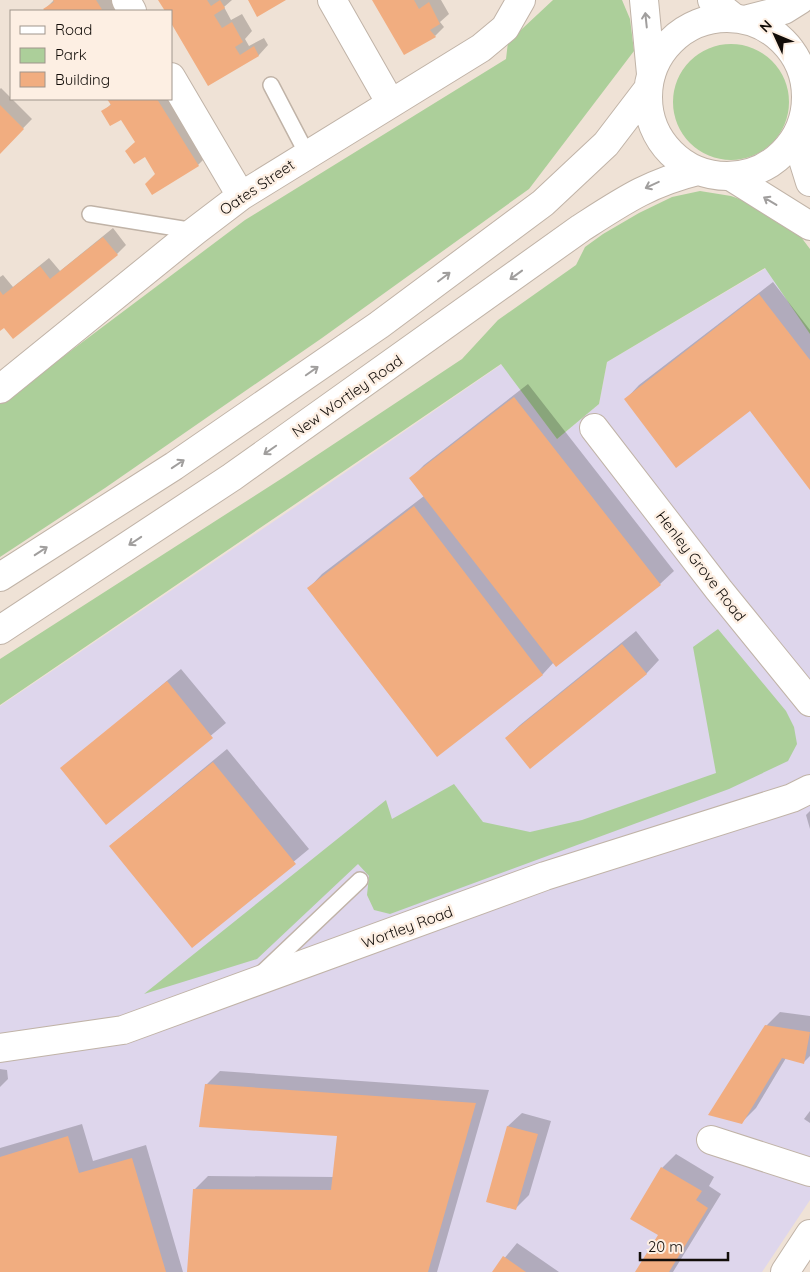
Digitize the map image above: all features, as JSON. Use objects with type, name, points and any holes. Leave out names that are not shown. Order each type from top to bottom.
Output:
[{"type":"street","points":[[332,0],[390,102]]},
{"type":"street","name":"Oates Street","points":[[0,389],[194,231],[241,196],[390,102],[481,48],[505,28],[521,0]]},
{"type":"street","points":[[644,0],[649,109],[654,129],[665,147],[680,161],[698,171],[714,175],[730,176],[750,173],[768,165],[784,152],[804,119]]},
{"type":"street","points":[[712,0],[741,18],[771,29],[789,45],[802,66],[807,90],[804,119],[810,182]]},
{"type":"street","points":[[0,577],[174,466],[314,370],[379,325],[536,208],[606,144],[649,82],[662,50],[682,31],[706,20],[741,18],[784,10],[800,0]]},
{"type":"street","points":[[172,79],[241,196]]},
{"type":"street","name":"New Wortley Road","points":[[0,630],[232,477],[581,228],[635,193],[666,179],[698,171]]},
{"type":"street","points":[[730,176],[810,226]]},
{"type":"street","name":"Henley Grove Road","points":[[594,428],[718,590],[810,702]]},
{"type":"street","name":"Wortley Road","points":[[0,1048],[123,1030],[545,876],[792,798],[810,789]]},
{"type":"street","points":[[711,1140],[810,1172]]},
{"type":"street","points":[[785,1272],[810,1234]]},
{"type":"lane","points":[[271,85],[307,154]]},
{"type":"lane","points":[[90,214],[194,231]]},
{"type":"lane","points":[[252,983],[360,880]]},
{"type":"shaded area","points":[[766,268],[810,334],[810,1200],[762,1272],[0,1272],[0,706],[295,507],[502,364],[557,439],[599,404],[607,362]]},
{"type":"green space","points":[[553,0],[622,0],[630,19],[634,51],[529,189],[322,338],[105,488],[0,557],[0,404],[245,220],[506,59],[508,42]]},
{"type":"green space","points":[[731,44],[753,48],[763,53],[772,61],[780,70],[785,80],[789,102],[785,124],[780,134],[772,143],[763,151],[753,156],[731,160],[709,156],[699,151],[690,143],[682,134],[677,124],[673,102],[677,80],[682,70],[690,61],[699,53],[709,48]]},
{"type":"green space","points":[[700,191],[731,196],[762,207],[801,237],[810,249],[810,334],[765,268],[607,362],[599,404],[557,439],[501,364],[0,705],[0,659],[284,477],[462,359],[498,320],[576,265],[585,247],[603,234],[672,197]]},
{"type":"green space","points":[[718,629],[786,711],[794,727],[797,744],[788,761],[729,789],[390,914],[374,910],[367,895],[369,876],[358,864],[257,959],[144,994],[386,800],[392,819],[454,784],[483,822],[530,832],[582,820],[716,773],[693,647]]},
{"type":"building","points":[[53,0],[96,0],[102,10],[43,9],[54,2]]},
{"type":"building","points":[[158,0],[207,0],[211,6],[220,0],[225,8],[214,15],[222,28],[232,22],[243,42],[235,47],[240,55],[254,46],[259,56],[208,86],[172,25],[172,10],[164,10]]},
{"type":"building","points":[[248,0],[286,0],[257,17]]},
{"type":"building","points":[[372,0],[414,0],[419,9],[429,2],[440,24],[430,30],[436,37],[404,55]]},
{"type":"building","points":[[108,100],[158,100],[199,166],[152,195],[145,184],[155,174],[145,157],[134,164],[125,151],[135,142],[121,120],[110,126],[101,111],[111,105]]},
{"type":"building","points":[[0,105],[24,129],[0,154]]},
{"type":"building","points":[[103,237],[118,255],[13,339],[4,328],[0,331],[0,291],[3,295],[40,266],[50,279]]},
{"type":"building","points":[[759,294],[810,360],[810,490],[750,411],[676,468],[624,399]]},
{"type":"building","points":[[514,397],[661,585],[556,667],[409,478]]},
{"type":"building","points":[[414,506],[543,675],[437,757],[307,588]]},
{"type":"building","points":[[622,644],[647,674],[530,769],[505,738]]},
{"type":"building","points":[[167,681],[213,738],[106,825],[60,768]]},
{"type":"building","points":[[213,762],[296,864],[192,948],[109,846]]},
{"type":"building","points":[[765,1025],[810,1032],[804,1064],[782,1058],[742,1124],[708,1115]]},
{"type":"building","points":[[205,1084],[476,1103],[428,1272],[187,1272],[193,1189],[331,1190],[337,1136],[199,1127]]},
{"type":"building","points":[[507,1126],[538,1134],[516,1210],[486,1202]]},
{"type":"building","points":[[68,1136],[79,1173],[132,1158],[166,1272],[0,1272],[0,1157]]},
{"type":"building","points":[[661,1167],[702,1191],[696,1200],[708,1208],[669,1272],[635,1272],[658,1235],[630,1219]]},
{"type":"building","points":[[503,1256],[526,1272],[492,1272]]}]
